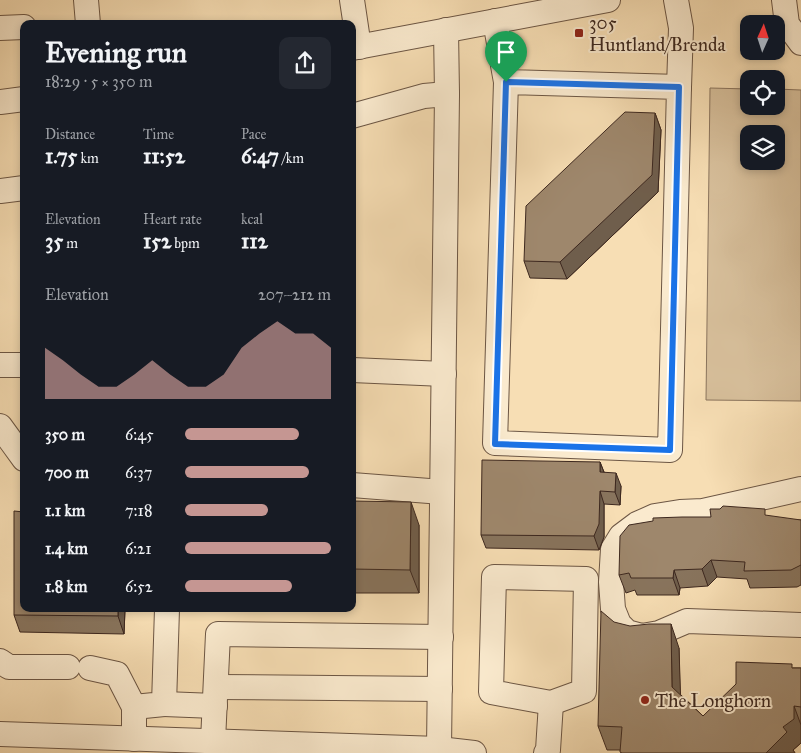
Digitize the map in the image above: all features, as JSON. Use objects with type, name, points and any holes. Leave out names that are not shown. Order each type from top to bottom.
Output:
[{"type":"street","points":[[86,0],[88,20]]},
{"type":"street","points":[[352,0],[354,20]]},
{"type":"street","points":[[356,47],[495,21],[518,8],[608,0]]},
{"type":"street","points":[[495,21],[506,82],[495,444],[670,450],[681,28],[676,0]]},
{"type":"street","points":[[784,0],[787,24],[801,43]]},
{"type":"street","points":[[0,28],[20,27]]},
{"type":"street","points":[[438,751],[444,374],[446,30]]},
{"type":"street","points":[[506,82],[679,87]]},
{"type":"street","points":[[356,115],[424,96],[447,94]]},
{"type":"street","points":[[0,102],[20,100]]},
{"type":"street","points":[[0,191],[20,188]]},
{"type":"street","points":[[0,365],[20,366]]},
{"type":"street","points":[[356,370],[444,374]]},
{"type":"street","points":[[0,426],[20,454]]},
{"type":"street","points":[[356,485],[442,492]]},
{"type":"street","points":[[801,489],[703,511],[655,516],[636,524],[622,536],[613,549],[611,582],[613,609],[619,624],[627,632],[642,636],[659,633],[687,621],[801,624]]},
{"type":"street","points":[[494,576],[586,579],[584,691],[551,703],[491,692],[494,576]]},
{"type":"street","points":[[164,704],[167,612]]},
{"type":"street","points":[[213,741],[218,634],[441,637]]},
{"type":"street","points":[[0,661],[9,667],[79,668],[117,674],[134,707],[134,739]]},
{"type":"street","points":[[134,707],[215,696],[440,689]]},
{"type":"street","points":[[546,753],[548,750],[551,703]]},
{"type":"street","points":[[0,734],[213,741],[474,753]]},
{"type":"shaded area","points":[[710,88],[740,89],[740,115],[785,115],[785,89],[801,90],[801,401],[706,400]]},
{"type":"building","points":[[625,112],[655,113],[652,175],[560,262],[524,261],[526,206]]},
{"type":"building","points":[[482,460],[600,462],[600,472],[616,473],[615,492],[600,491],[599,524],[594,536],[481,535]]},
{"type":"building","points":[[356,501],[411,502],[410,570],[356,569]]},
{"type":"building","points":[[723,506],[765,509],[765,515],[801,520],[801,565],[791,570],[744,571],[745,562],[711,560],[702,569],[674,570],[673,578],[631,578],[629,573],[619,575],[620,536],[629,525],[653,521],[653,518],[711,517],[710,509],[720,509]]},
{"type":"building","points":[[14,511],[20,512],[20,612],[118,612],[118,616],[14,615]]},
{"type":"building","name":"The Longhorn","points":[[601,611],[614,622],[630,626],[671,624],[672,687],[703,716],[736,684],[736,662],[792,664],[792,668],[801,668],[801,707],[794,706],[794,719],[783,727],[787,732],[766,753],[620,752],[622,727],[598,726]]},
{"type":"place","name":"305 Huntland/Brenda","points":[[579,33]]},
{"type":"place","name":"The Longhorn","points":[[645,700]]},
{"type":"route","points":[[506,82],[679,87],[670,450],[495,444],[506,82]]}]
